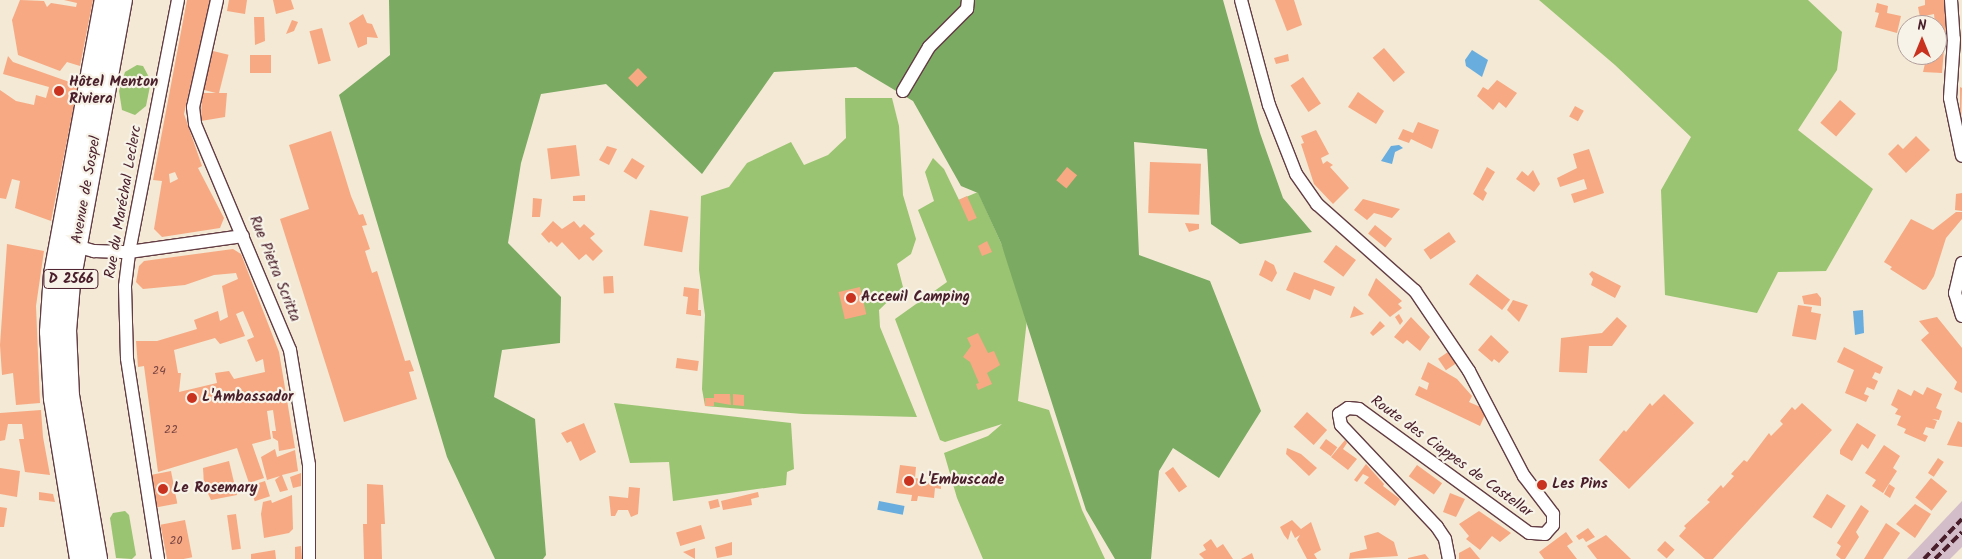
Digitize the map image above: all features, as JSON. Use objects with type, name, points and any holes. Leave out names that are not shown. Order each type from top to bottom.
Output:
[{"type":"main road","name":"Avenue de Sospel","points":[[97,559],[69,396],[66,331],[68,245],[105,0]]},
{"type":"main road","name":"Avenue de Sospel","points":[[80,559],[54,399],[50,332],[54,274],[68,245],[122,0]]},
{"type":"street","name":"Rue du Maréchal Leclerc","points":[[158,559],[127,358],[125,286],[129,252],[178,0]]},
{"type":"street","name":"Rue Pietra Scritta","points":[[217,0],[193,107],[195,124],[290,350],[309,465],[309,559]]},
{"type":"street","points":[[903,91],[929,47],[967,9],[968,0]]},
{"type":"street","name":"Route des Ciappes de Castellar","points":[[1241,0],[1269,105],[1296,174],[1317,204],[1415,291],[1469,371],[1524,476],[1553,514],[1553,525],[1545,534],[1529,533],[1359,409],[1348,408],[1339,414],[1341,426],[1437,527],[1445,539],[1450,559]]},
{"type":"street","points":[[1951,0],[1954,39],[1950,98],[1962,156]]},
{"type":"street","points":[[68,245],[94,251],[129,252],[243,236]]},
{"type":"street","points":[[1962,263],[1955,293],[1962,316]]},
{"type":"shaded area","points":[[1962,501],[1962,547],[1950,559],[1907,559]]},
{"type":"green space","points":[[389,0],[1223,0],[1260,133],[1283,198],[1312,232],[1240,244],[1211,224],[1207,149],[1134,142],[1139,255],[1210,281],[1261,411],[1219,478],[1173,448],[1159,471],[1151,559],[1115,559],[1086,510],[1001,243],[978,193],[961,186],[913,101],[856,67],[774,72],[702,174],[606,84],[541,94],[521,163],[508,243],[561,297],[560,343],[502,350],[494,397],[535,419],[546,555],[543,559],[495,559],[447,457],[339,95],[390,55]]},
{"type":"green space","points":[[1539,0],[1808,0],[1842,32],[1837,70],[1798,130],[1873,189],[1826,271],[1778,272],[1757,313],[1665,295],[1661,190],[1691,137],[1615,65]]},
{"type":"green space","points":[[137,65],[143,66],[151,81],[146,106],[135,115],[122,110],[119,91],[125,72]]},
{"type":"green space","points":[[845,98],[892,98],[899,126],[903,195],[916,239],[911,254],[897,264],[903,287],[879,310],[880,327],[917,417],[803,414],[705,406],[702,389],[705,315],[699,270],[701,196],[729,187],[747,163],[791,142],[804,165],[828,155],[846,138]]},
{"type":"green space","points":[[933,158],[944,169],[959,200],[978,192],[1001,243],[1021,293],[1027,319],[1018,401],[1049,410],[1082,510],[1105,559],[983,559],[957,498],[944,453],[988,436],[1002,424],[945,442],[940,440],[895,319],[947,282],[918,210],[934,201],[925,172]]},
{"type":"green space","points":[[614,403],[791,423],[794,469],[787,472],[786,485],[673,501],[669,462],[630,463]]},
{"type":"green space","points":[[125,511],[129,515],[136,555],[132,559],[116,558],[110,518],[113,513]]},
{"type":"water","points":[[1472,50],[1488,60],[1482,77],[1466,66],[1465,60]]},
{"type":"water","points":[[1399,145],[1403,148],[1395,152],[1392,164],[1381,161],[1391,146]]},
{"type":"water","points":[[1863,310],[1864,333],[1855,335],[1853,311]]},
{"type":"water","points":[[879,501],[905,506],[903,515],[877,510]]},
{"type":"building","points":[[20,0],[44,1],[47,7],[51,3],[76,7],[77,3],[64,0],[93,0],[80,66],[67,62],[60,71],[18,55],[12,20]]},
{"type":"building","points":[[187,0],[210,0],[184,114],[202,166],[198,168],[224,218],[220,228],[162,237],[154,229],[162,181],[153,180]],"holes":[[[175,172],[178,179],[170,183],[169,174]]]},
{"type":"building","points":[[229,0],[247,0],[245,14],[227,11]]},
{"type":"building","points":[[273,0],[291,0],[294,9],[276,14]]},
{"type":"building","points":[[1275,0],[1294,0],[1302,25],[1287,31]]},
{"type":"building","points":[[1925,0],[1945,0],[1947,15],[1920,15],[1918,7],[1925,5]]},
{"type":"building","points":[[1877,3],[1888,6],[1887,13],[1897,15],[1897,33],[1875,27],[1879,13],[1875,12]]},
{"type":"building","points":[[363,14],[367,23],[372,24],[378,38],[367,37],[367,44],[358,48],[349,23]]},
{"type":"building","points":[[254,17],[264,17],[265,41],[255,45]]},
{"type":"building","points":[[1947,17],[1950,43],[1947,43]]},
{"type":"building","points":[[292,20],[298,22],[294,31],[286,34]]},
{"type":"building","points":[[322,28],[331,61],[318,64],[309,31]]},
{"type":"building","points":[[1384,48],[1405,72],[1394,82],[1373,58]]},
{"type":"building","points":[[213,51],[229,55],[219,94],[203,90]]},
{"type":"building","points":[[1288,54],[1289,61],[1276,64],[1274,58]]},
{"type":"building","points":[[250,55],[271,55],[271,73],[250,73]]},
{"type":"building","points":[[8,56],[13,62],[78,85],[51,221],[15,208],[20,181],[12,179],[6,199],[0,198],[0,90],[16,101],[34,105],[36,95],[46,98],[49,87],[3,74]]},
{"type":"building","points":[[1925,65],[1943,65],[1942,73],[1923,72]]},
{"type":"building","points":[[638,68],[647,77],[637,87],[628,78]]},
{"type":"building","points":[[1303,77],[1321,104],[1308,112],[1291,85]]},
{"type":"building","points":[[1497,80],[1517,93],[1506,108],[1499,102],[1493,110],[1477,96],[1483,87],[1488,90]]},
{"type":"building","points":[[1960,87],[1962,88],[1961,124],[1960,118]]},
{"type":"building","points":[[1358,92],[1384,111],[1376,124],[1348,107]]},
{"type":"building","points":[[202,93],[227,93],[225,117],[201,121]]},
{"type":"building","points":[[1840,100],[1856,114],[1836,136],[1820,123]]},
{"type":"building","points":[[1575,106],[1584,111],[1578,121],[1569,116]]},
{"type":"building","points":[[1418,122],[1439,130],[1432,149],[1411,139],[1409,143],[1398,139],[1403,129],[1413,133]]},
{"type":"building","points":[[1316,130],[1329,154],[1321,158],[1323,164],[1327,161],[1333,165],[1330,167],[1349,188],[1333,204],[1314,184],[1301,144],[1304,143],[1301,136]]},
{"type":"building","points":[[331,131],[351,196],[359,215],[363,214],[367,225],[362,226],[370,249],[365,251],[372,273],[377,271],[405,361],[410,360],[414,371],[409,372],[417,399],[344,422],[280,219],[309,209],[289,145]]},
{"type":"building","points":[[1916,136],[1930,150],[1906,173],[1888,154],[1898,144],[1903,149]]},
{"type":"building","points":[[576,145],[580,176],[551,179],[547,149]]},
{"type":"building","points":[[607,146],[617,149],[609,165],[599,160]]},
{"type":"building","points":[[1589,149],[1604,193],[1574,203],[1571,194],[1587,189],[1584,179],[1560,187],[1557,178],[1577,168],[1573,154]]},
{"type":"building","points":[[632,158],[645,166],[636,180],[624,172]]},
{"type":"building","points":[[1150,162],[1201,164],[1199,215],[1148,213]]},
{"type":"building","points":[[1067,167],[1077,175],[1066,188],[1056,180]]},
{"type":"building","points":[[1487,167],[1495,172],[1484,190],[1487,193],[1483,201],[1473,194]]},
{"type":"building","points":[[1533,170],[1540,184],[1534,192],[1516,179],[1522,171],[1528,176]]},
{"type":"building","points":[[1962,193],[1962,211],[1955,210],[1956,194]]},
{"type":"building","points":[[585,195],[585,201],[573,201],[573,196]]},
{"type":"building","points":[[967,196],[977,218],[969,222],[959,200]]},
{"type":"building","points":[[533,198],[542,199],[540,217],[532,217]]},
{"type":"building","points":[[1363,199],[1400,209],[1392,218],[1374,213],[1367,220],[1354,210]]},
{"type":"building","points":[[650,210],[688,217],[682,252],[644,245]]},
{"type":"building","points":[[1956,212],[1962,212],[1962,219],[1946,238],[1934,276],[1926,289],[1923,290],[1890,269],[1892,267],[1884,262],[1911,219],[1933,230]]},
{"type":"building","points":[[553,221],[562,229],[574,221],[580,228],[584,224],[595,234],[590,238],[603,251],[593,261],[586,254],[579,260],[562,242],[557,247],[551,241],[549,243],[541,234]]},
{"type":"building","points":[[1185,223],[1199,224],[1199,229],[1189,232]]},
{"type":"building","points":[[1375,225],[1392,239],[1385,247],[1368,234]]},
{"type":"building","points":[[1449,232],[1456,242],[1430,260],[1424,250]]},
{"type":"building","points":[[987,241],[992,252],[982,256],[978,246]]},
{"type":"building","points":[[7,244],[44,251],[36,306],[40,403],[16,405],[13,373],[2,375],[0,345]]},
{"type":"building","points":[[1336,245],[1356,260],[1343,277],[1323,262]]},
{"type":"building","points":[[233,249],[241,254],[279,352],[295,448],[279,451],[278,441],[273,438],[272,431],[276,431],[273,410],[267,411],[271,439],[252,444],[264,478],[249,483],[237,448],[158,472],[144,366],[138,367],[136,341],[157,341],[197,329],[194,320],[218,311],[220,321],[228,317],[222,286],[238,279],[236,273],[214,275],[185,285],[143,289],[136,282],[139,266],[144,261]],"holes":[[[243,311],[254,337],[247,340],[256,362],[263,359],[265,372],[234,379],[229,371],[215,373],[217,383],[179,392],[181,373],[178,373],[174,350],[215,338],[220,344],[245,336],[236,314]]]},
{"type":"building","points":[[1265,260],[1274,265],[1277,273],[1272,282],[1259,275]]},
{"type":"building","points":[[1592,271],[1621,286],[1615,298],[1591,285],[1593,279],[1589,274]]},
{"type":"building","points":[[1294,272],[1335,287],[1331,296],[1314,289],[1310,300],[1286,290]]},
{"type":"building","points":[[1477,274],[1510,300],[1502,310],[1469,284]]},
{"type":"building","points":[[613,276],[614,293],[604,294],[603,277]]},
{"type":"building","points":[[1376,278],[1402,301],[1398,304],[1402,308],[1390,317],[1368,295]]},
{"type":"building","points":[[684,287],[699,289],[698,310],[701,310],[701,316],[686,314],[688,297],[683,296]]},
{"type":"building","name":"Acceuil Camping","points":[[860,287],[866,314],[845,319],[839,292]]},
{"type":"building","points":[[1817,293],[1821,298],[1821,306],[1804,304],[1802,296]]},
{"type":"building","points":[[1513,300],[1528,305],[1519,322],[1507,310]]},
{"type":"building","points":[[1798,305],[1812,307],[1811,312],[1821,314],[1816,340],[1792,336]]},
{"type":"building","points":[[1354,306],[1364,314],[1350,318]]},
{"type":"building","points":[[1399,314],[1403,321],[1400,325],[1395,317]]},
{"type":"building","points":[[1411,317],[1430,337],[1420,351],[1407,340],[1403,344],[1394,337]]},
{"type":"building","points":[[1617,317],[1627,326],[1612,346],[1589,346],[1587,373],[1559,372],[1561,338],[1602,333]]},
{"type":"building","points":[[1937,317],[1962,348],[1962,393],[1954,389],[1957,382],[1921,340],[1929,333],[1919,321]]},
{"type":"building","points":[[1380,321],[1385,326],[1373,336],[1370,333]]},
{"type":"building","points":[[978,333],[988,353],[994,351],[1000,365],[987,373],[992,384],[978,390],[976,384],[979,383],[970,362],[963,357],[971,346],[967,338]]},
{"type":"building","points":[[1491,335],[1509,352],[1499,363],[1494,359],[1492,362],[1478,350]]},
{"type":"building","points":[[1844,347],[1883,367],[1880,374],[1875,372],[1872,378],[1878,381],[1874,390],[1867,387],[1864,394],[1869,396],[1866,402],[1845,393],[1854,370],[1837,362]]},
{"type":"building","points":[[1448,352],[1456,364],[1446,370],[1438,359]]},
{"type":"building","points":[[677,358],[699,361],[697,371],[676,368]]},
{"type":"building","points":[[1428,362],[1457,379],[1472,396],[1469,402],[1487,410],[1480,426],[1415,395],[1419,386],[1427,390],[1429,383],[1421,379]]},
{"type":"building","points":[[1927,387],[1942,394],[1936,408],[1942,411],[1939,420],[1932,419],[1937,421],[1934,429],[1926,427],[1923,434],[1928,436],[1925,442],[1904,433],[1906,429],[1897,425],[1901,416],[1895,414],[1898,409],[1891,405],[1898,389],[1911,396],[1914,390],[1923,395]]},
{"type":"building","points":[[714,394],[730,394],[731,405],[714,402],[714,406],[705,406],[705,398],[714,398]]},
{"type":"building","points":[[733,394],[744,395],[744,406],[733,405]]},
{"type":"building","points":[[1664,394],[1694,423],[1629,489],[1599,460],[1650,403],[1652,406]]},
{"type":"building","points":[[1802,403],[1832,430],[1713,559],[1705,559],[1679,536],[1686,528],[1684,526],[1710,502],[1707,500],[1721,485],[1723,488],[1734,476],[1731,474],[1744,460],[1747,462],[1769,433],[1771,436],[1783,424],[1780,421],[1792,407],[1795,410]]},
{"type":"building","points":[[41,410],[43,437],[50,475],[25,472],[19,439],[24,439],[22,424],[8,424],[5,440],[0,441],[0,413]]},
{"type":"building","points":[[1307,412],[1327,430],[1314,445],[1294,427]]},
{"type":"building","points":[[1958,421],[1962,423],[1962,447],[1947,445]]},
{"type":"building","points":[[584,423],[596,452],[580,461],[571,441],[567,443],[561,433]]},
{"type":"building","points":[[1857,423],[1876,435],[1868,449],[1862,444],[1852,461],[1840,454],[1840,450]]},
{"type":"building","points":[[1326,439],[1337,447],[1331,456],[1320,448]]},
{"type":"building","points":[[1345,440],[1347,443],[1343,449],[1357,459],[1348,470],[1331,457]]},
{"type":"building","points":[[1884,445],[1900,456],[1893,468],[1897,471],[1883,493],[1872,486],[1876,480],[1865,473]]},
{"type":"building","points":[[1287,448],[1301,454],[1317,468],[1309,476],[1286,454]]},
{"type":"building","points":[[275,449],[277,457],[295,450],[298,471],[282,475],[288,490],[280,492],[275,480],[280,476],[267,480],[261,457]]},
{"type":"building","points":[[1938,458],[1944,462],[1934,477],[1928,473]]},
{"type":"building","points":[[229,461],[237,495],[211,500],[204,485],[203,468]]},
{"type":"building","points":[[1366,464],[1384,484],[1383,486],[1400,499],[1395,506],[1364,483],[1369,477],[1363,474],[1357,482],[1354,480]]},
{"type":"building","name":"L'Embuscade","points":[[900,465],[916,467],[915,478],[921,479],[921,482],[941,484],[941,489],[935,488],[934,498],[918,496],[917,501],[911,501],[912,495],[896,493]]},
{"type":"building","points":[[1417,465],[1442,483],[1434,495],[1409,476]]},
{"type":"building","points":[[1173,467],[1187,486],[1179,492],[1165,473]]},
{"type":"building","points":[[0,468],[20,471],[17,497],[0,494]]},
{"type":"building","name":"Le Rosemary","points":[[171,471],[177,503],[156,508],[149,475]]},
{"type":"building","points":[[301,473],[301,486],[293,488],[290,477]]},
{"type":"building","points":[[1931,478],[1947,491],[1932,511],[1915,497]]},
{"type":"building","points":[[265,481],[270,496],[255,501],[250,486]]},
{"type":"building","points":[[367,484],[383,485],[385,524],[381,524],[382,559],[364,559],[363,524],[367,524]]},
{"type":"building","points":[[1889,484],[1895,488],[1890,498],[1884,494]]},
{"type":"building","points":[[629,487],[640,488],[638,514],[631,517],[628,510],[618,510],[615,516],[611,516],[609,496],[628,498]]},
{"type":"building","points":[[39,492],[53,494],[55,502],[39,500]]},
{"type":"building","points":[[758,492],[759,497],[751,499],[752,505],[723,510],[721,501]]},
{"type":"building","points":[[1450,493],[1465,499],[1456,517],[1443,512]]},
{"type":"building","points":[[1827,494],[1846,506],[1831,529],[1813,517]]},
{"type":"building","points":[[292,495],[293,529],[289,533],[264,538],[261,514],[263,502],[271,500],[272,503]]},
{"type":"building","points":[[718,499],[720,507],[710,509],[708,501]]},
{"type":"building","points":[[1915,504],[1931,514],[1915,538],[1896,524]]},
{"type":"building","points":[[1861,505],[1869,511],[1856,532],[1859,537],[1845,559],[1841,559],[1836,555],[1841,546],[1837,543]]},
{"type":"building","points":[[0,507],[7,508],[4,527],[0,527]]},
{"type":"building","points":[[1479,511],[1511,533],[1500,542],[1492,536],[1480,550],[1466,539],[1469,536],[1459,524]]},
{"type":"building","points":[[236,514],[241,549],[232,550],[227,515]]},
{"type":"building","points":[[185,520],[192,557],[167,559],[160,525]]},
{"type":"building","points":[[1292,520],[1301,529],[1311,522],[1321,550],[1314,554],[1317,559],[1307,559],[1297,540],[1300,535],[1295,538],[1291,530],[1288,540],[1284,535],[1280,527]]},
{"type":"building","points":[[1886,523],[1900,533],[1883,559],[1864,559]]},
{"type":"building","points":[[701,525],[705,538],[680,546],[676,533]]},
{"type":"building","points":[[1588,528],[1595,537],[1586,542],[1583,538],[1579,540],[1576,536]]},
{"type":"building","points":[[1378,532],[1394,542],[1398,556],[1349,559],[1350,553],[1367,549],[1364,536]]},
{"type":"building","points":[[1566,532],[1573,542],[1567,546],[1577,559],[1544,559],[1539,552]]},
{"type":"building","points":[[1606,535],[1631,559],[1597,559],[1587,546]]},
{"type":"building","points":[[1211,539],[1217,548],[1223,544],[1233,559],[1204,559],[1199,554],[1206,550],[1203,545]]},
{"type":"building","points":[[1665,541],[1675,550],[1667,559],[1657,550]]},
{"type":"building","points":[[732,542],[732,555],[717,558],[715,547]]},
{"type":"building","points":[[301,546],[302,559],[295,559],[295,547]]},
{"type":"building","points":[[1470,547],[1480,559],[1459,559],[1459,553]]},
{"type":"building","points":[[695,548],[695,559],[683,552]]},
{"type":"building","points":[[275,550],[276,559],[251,559],[251,554]]},
{"type":"building","points":[[1252,553],[1254,559],[1241,559]]},
{"type":"building","points":[[1425,554],[1429,559],[1408,559],[1408,558]]},
{"type":"railway","points":[[1924,559],[1962,519]]},
{"type":"railway","points":[[1935,559],[1962,532]]},
{"type":"place","name":"Hôtel Menton Riviera","points":[[59,91]]},
{"type":"place","name":"Acceuil Camping","points":[[851,298]]},
{"type":"place","name":"L'Ambassador","points":[[192,398]]},
{"type":"place","name":"L'Embuscade","points":[[909,481]]},
{"type":"place","name":"Les Pins","points":[[1542,485]]},
{"type":"place","name":"Le Rosemary","points":[[163,489]]}]
